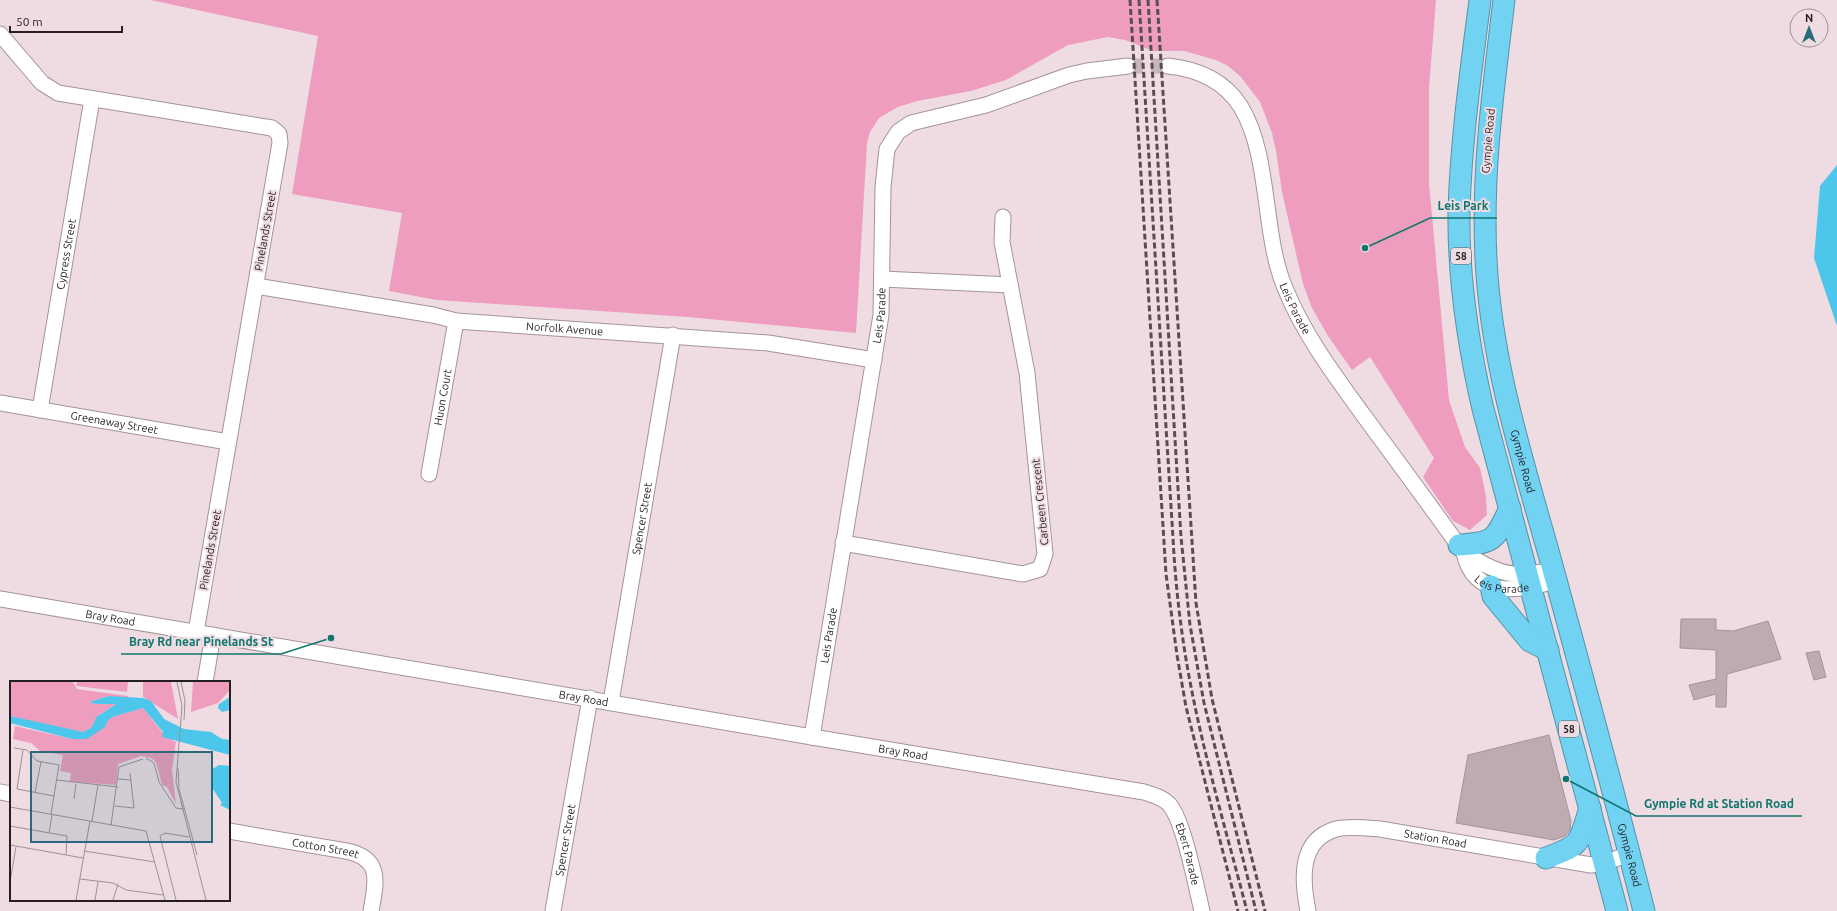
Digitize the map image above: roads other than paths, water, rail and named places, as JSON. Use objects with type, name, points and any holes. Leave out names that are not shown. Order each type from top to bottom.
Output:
[{"type":"highway","name":"58","points":[[1480,0],[1461,170],[1459,212],[1460,257],[1464,307],[1476,377],[1617,911]]},
{"type":"highway","name":"Gympie Road","points":[[1504,0],[1486,160],[1484,214],[1487,276],[1492,323],[1501,373],[1521,453],[1644,911]]},
{"type":"highway","points":[[1462,549],[1491,540],[1498,532],[1510,508]]},
{"type":"highway","points":[[1491,586],[1493,596],[1530,641],[1548,650]]},
{"type":"highway","points":[[1546,858],[1565,851],[1577,843],[1581,838],[1590,808]]},
{"type":"street","name":"Pinelands Street","points":[[0,34],[42,83],[58,93],[272,128],[280,134],[280,144],[196,632]]},
{"type":"street","name":"Leis Parade","points":[[812,737],[874,360],[880,315],[883,186],[885,160],[890,144],[902,129],[916,121],[986,105],[1069,75],[1087,71],[1128,66]]},
{"type":"street","name":"Leis Parade","points":[[1168,66],[1188,69],[1214,79],[1227,90],[1241,107],[1255,143],[1276,260],[1290,302],[1331,371],[1462,549],[1468,567],[1481,581],[1491,586],[1511,590],[1529,581],[1555,575]]},
{"type":"street","name":"Cypress Street","points":[[40,410],[92,99]]},
{"type":"street","name":"Carbeen Crescent","points":[[843,543],[1023,574],[1040,569],[1045,554],[1027,373],[1002,242],[1003,218]]},
{"type":"street","points":[[882,279],[1010,284]]},
{"type":"street","name":"Norfolk Avenue","points":[[256,286],[433,315],[456,321],[673,335],[768,343],[874,360]]},
{"type":"street","name":"Huon Court","points":[[429,474],[456,321]]},
{"type":"street","name":"Spencer Street","points":[[611,702],[673,335]]},
{"type":"street","name":"Greenaway Street","points":[[0,403],[228,442]]},
{"type":"street","name":"Leis Parade","points":[[1462,549],[1499,571],[1529,581]]},
{"type":"street","name":"Bray Road","points":[[0,599],[1144,792],[1156,796],[1166,802]]},
{"type":"street","points":[[205,681],[213,635]]},
{"type":"street","name":"Spencer Street","points":[[553,911],[590,698]]},
{"type":"street","points":[[0,792],[10,794]]},
{"type":"street","name":"Ebert Parade","points":[[1166,802],[1173,810],[1179,822],[1202,911]]},
{"type":"street","name":"Station Road","points":[[1308,911],[1304,881],[1306,858],[1317,842],[1326,834],[1336,829],[1351,827],[1380,829],[1591,865],[1604,863],[1629,854]]},
{"type":"street","name":"Cotton Street","points":[[230,831],[346,851],[362,856],[370,862],[375,876],[371,911]]},
{"type":"water","points":[[1837,165],[1837,326],[1814,258],[1820,186]]},
{"type":"tunnel","points":[[1128,66],[1168,66]]},
{"type":"railway","points":[[1130,0],[1166,574],[1186,707],[1238,911]]},
{"type":"railway","points":[[1139,0],[1174,553],[1179,610],[1185,653],[1198,718],[1213,783],[1247,911]]},
{"type":"railway","points":[[1148,0],[1181,537],[1190,625],[1204,703],[1256,911]]},
{"type":"railway","points":[[1157,0],[1196,603],[1212,699],[1265,911]]},
{"type":"place","name":"Leis Park","points":[[1365,248]]},
{"type":"place","name":"Bray Rd near Pinelands St","points":[[331,638]]},
{"type":"place","name":"Gympie Rd at Station Road","points":[[1566,779]]}]
